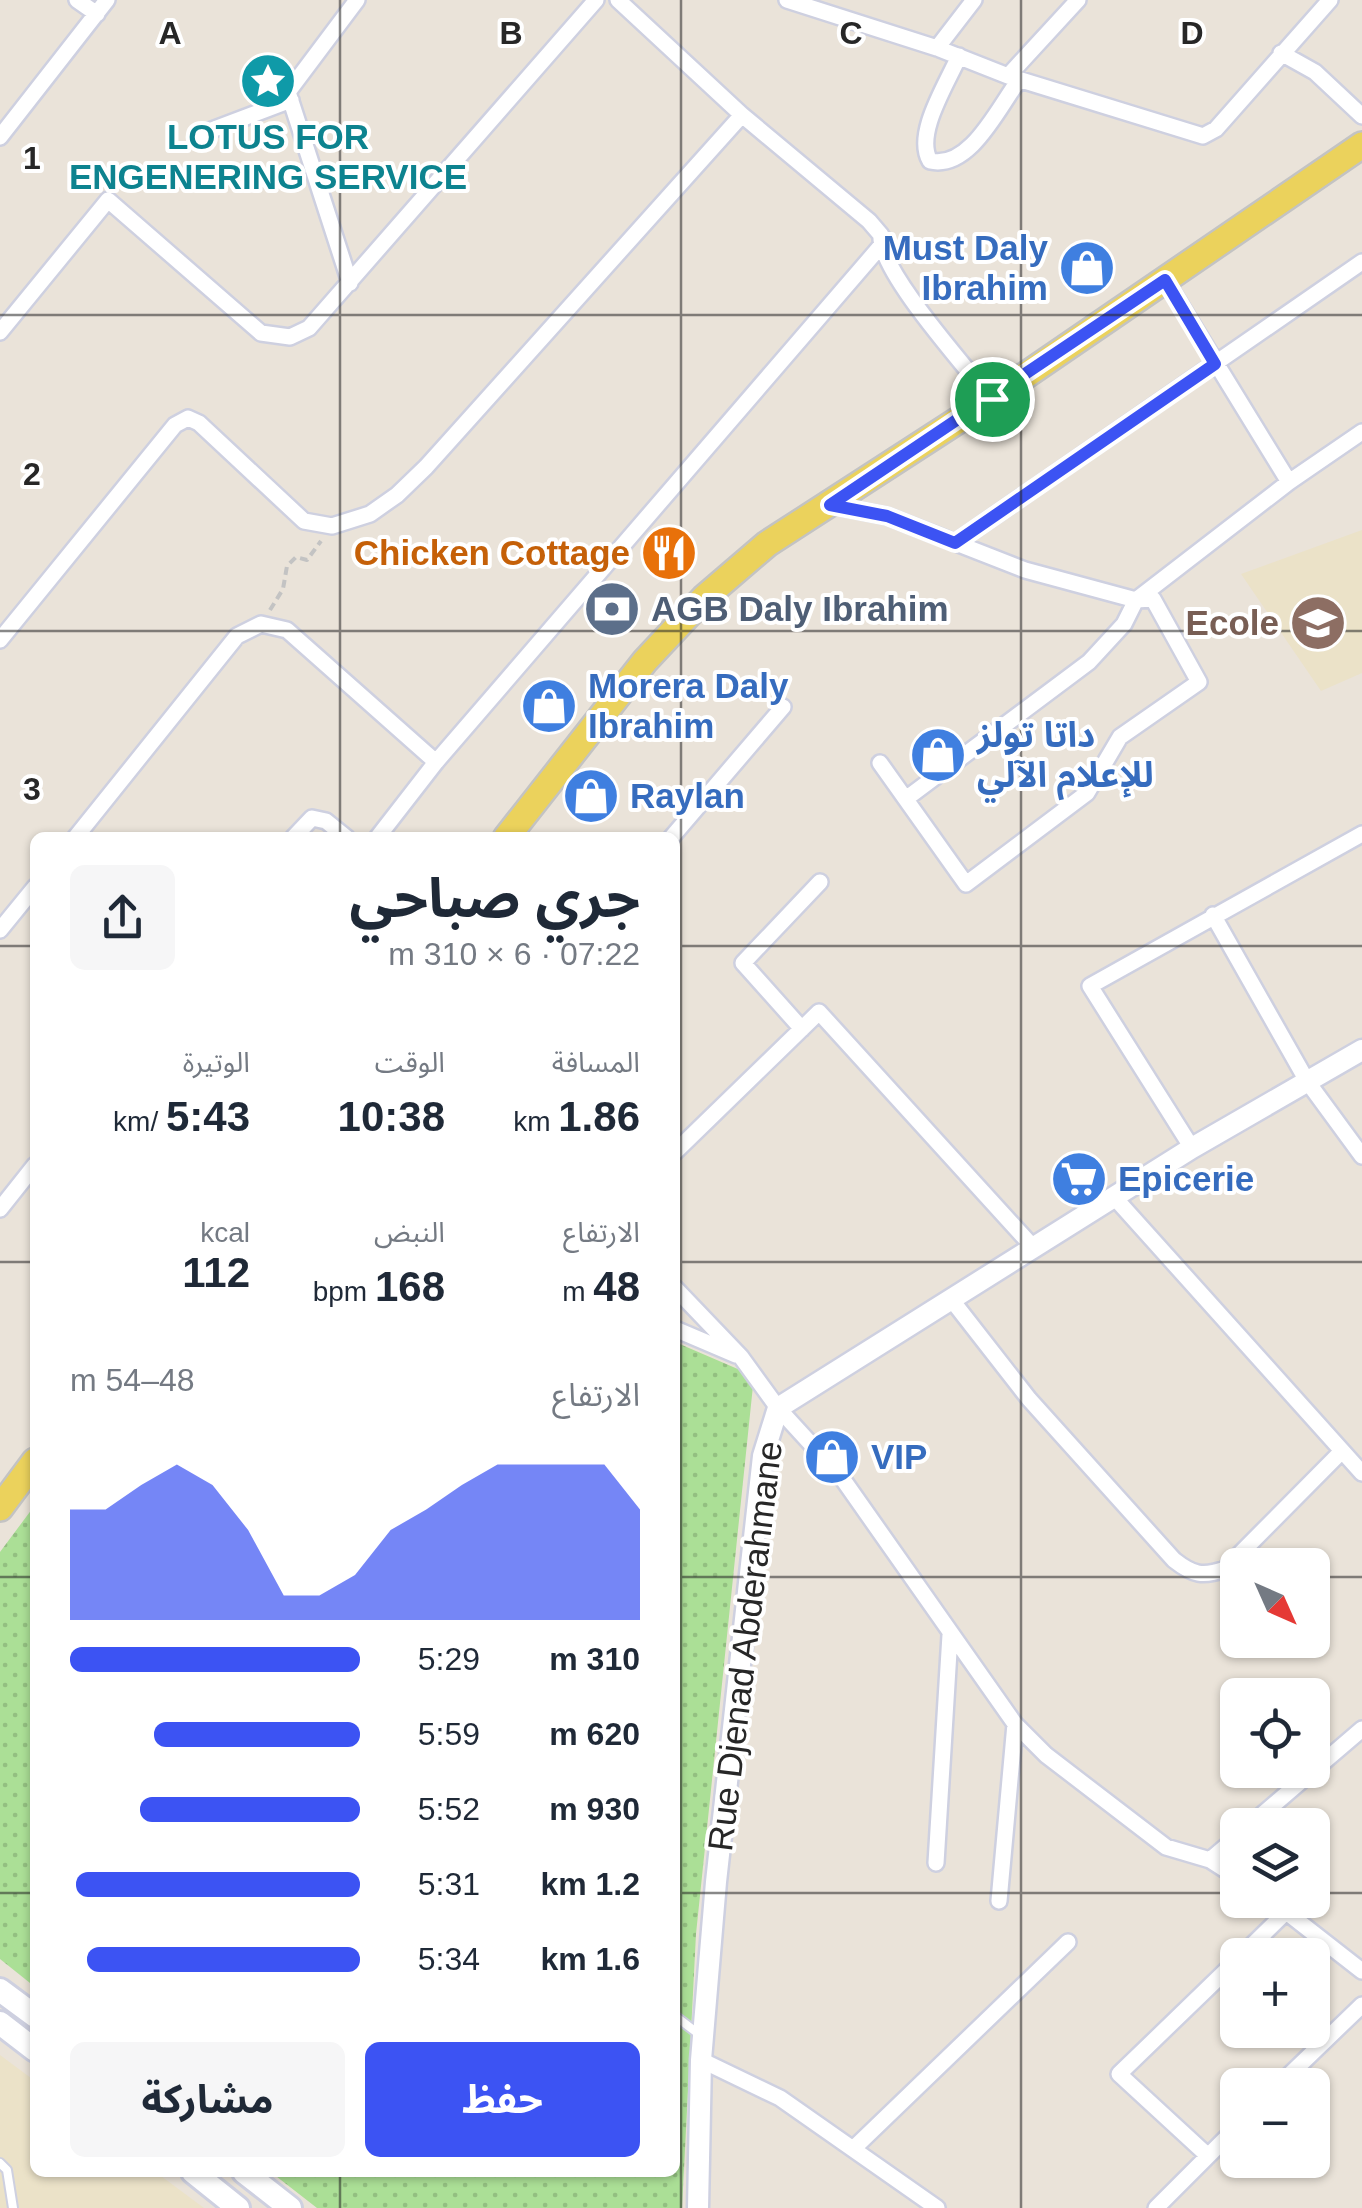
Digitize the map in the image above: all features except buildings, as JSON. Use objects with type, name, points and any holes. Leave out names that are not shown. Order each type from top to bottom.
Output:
[{"type":"main road","points":[[511,832],[645,661],[704,598],[767,544],[992,399],[1362,144]]},
{"type":"main road","points":[[0,1508],[30,1468]]},
{"type":"main road","points":[[0,1990],[30,2012]]},
{"type":"main road","points":[[0,2023],[30,2046]]},
{"type":"main road","points":[[199,2177],[238,2208]]},
{"type":"main road","points":[[250,2177],[290,2208]]},
{"type":"street","points":[[77,0],[97,14]]},
{"type":"street","points":[[0,137],[108,0]]},
{"type":"street","points":[[350,283],[288,92],[356,0]]},
{"type":"street","points":[[0,332],[108,200],[260,333],[290,338],[309,328],[596,0]]},
{"type":"street","points":[[382,832],[436,762],[879,248],[880,235],[869,221],[742,114],[618,0]]},
{"type":"street","points":[[787,0],[937,48],[1013,78],[1202,136],[1216,129],[1330,0]]},
{"type":"street","points":[[937,48],[974,0]]},
{"type":"street","points":[[959,56],[926,132],[923,150],[930,162],[943,164],[958,159],[969,149],[1013,78],[1078,0]]},
{"type":"street","points":[[1281,53],[1315,72],[1362,116]]},
{"type":"street","points":[[201,134],[291,100]]},
{"type":"street","points":[[0,640],[175,425],[188,418],[199,423],[304,521],[332,526],[370,514],[397,495],[742,114]]},
{"type":"street","points":[[879,248],[914,302],[992,399]]},
{"type":"street","points":[[955,543],[1362,262]]},
{"type":"street","points":[[1165,280],[1289,482]]},
{"type":"street","points":[[908,798],[1089,662],[1124,624],[1136,600],[1289,482],[1362,432]]},
{"type":"street","points":[[830,505],[887,516],[1025,570],[1136,600],[1153,600],[1199,682],[1120,737],[1087,793],[966,884],[880,762]]},
{"type":"street","points":[[80,832],[237,636],[261,624],[286,630],[436,762]]},
{"type":"street","points":[[675,832],[783,707]]},
{"type":"street","points":[[299,832],[312,818],[326,821],[340,832]]},
{"type":"street","points":[[1192,1148],[1090,986],[1362,834]]},
{"type":"street","points":[[802,1029],[743,964],[820,882]]},
{"type":"street","points":[[0,930],[30,893]]},
{"type":"street","points":[[1213,915],[1306,1081],[1362,1156]]},
{"type":"street","points":[[680,1147],[819,1012],[1032,1248]]},
{"type":"street","name":"Rue Djenad Abderahmane","points":[[698,2208],[700,2060],[716,1882],[763,1456],[778,1408],[1192,1148],[1362,1050]]},
{"type":"street","points":[[0,1209],[30,1171]]},
{"type":"street","points":[[1115,1198],[1362,1473]]},
{"type":"street","points":[[680,1293],[741,1357],[778,1408],[842,1478],[1014,1724],[1046,1756],[1166,1846],[1220,1866]]},
{"type":"street","points":[[950,1299],[1029,1398],[1174,1560],[1190,1572],[1206,1576],[1226,1569],[1342,1451]]},
{"type":"street","points":[[680,1331],[741,1357]]},
{"type":"street","points":[[936,1862],[950,1635]]},
{"type":"street","points":[[1000,1901],[1014,1724]]},
{"type":"street","points":[[1270,1808],[1362,1729]]},
{"type":"street","points":[[1210,1860],[1220,1851]]},
{"type":"street","points":[[1259,1938],[1279,1918]]},
{"type":"street","points":[[1297,1918],[1362,1971]]},
{"type":"street","points":[[853,2149],[1068,1942]]},
{"type":"street","points":[[1207,2156],[1119,2074],[1220,1976]]},
{"type":"street","points":[[1297,2068],[1362,2005]]},
{"type":"street","points":[[700,2060],[780,2098],[938,2208]]},
{"type":"street","points":[[1156,2208],[1220,2143]]},
{"type":"lane","points":[[680,2020],[702,2036]]},
{"type":"lane","points":[[0,2163],[7,2170],[13,2208]]},
{"type":"path","points":[[261,624],[284,589],[287,566],[296,557],[306,560],[332,526]]},
{"type":"shaded area","name":"Ecole","points":[[1362,530],[1362,673],[1321,691],[1241,574]]},
{"type":"shaded area","points":[[0,2055],[30,2077],[30,2177],[162,2177],[204,2208],[0,2208]]},
{"type":"green space","points":[[680,1344],[754,1376],[696,1934],[682,2208],[317,2208],[277,2177],[680,2177]]},
{"type":"green space","points":[[30,1512],[30,1983],[0,1959],[0,1552]]},
{"type":"place","name":"LOTUS FOR ENGENERING SERVICE","points":[[268,81]]},
{"type":"place","name":"Must Daly Ibrahim","points":[[1087,268]]},
{"type":"place","name":"Chicken Cottage","points":[[669,553]]},
{"type":"place","name":"AGB Daly Ibrahim","points":[[612,609]]},
{"type":"place","name":"Ecole","points":[[1318,623]]},
{"type":"place","name":"Morera Daly Ibrahim","points":[[549,706]]},
{"type":"place","name":"داتا تولز للإعلام الآلي","points":[[938,755]]},
{"type":"place","name":"Raylan","points":[[591,796]]},
{"type":"place","name":"Epicerie","points":[[1079,1179]]},
{"type":"place","name":"VIP","points":[[832,1457]]},
{"type":"route","points":[[1165,280],[1215,364],[955,543],[887,516],[830,505],[992,399],[1165,280]]}]
